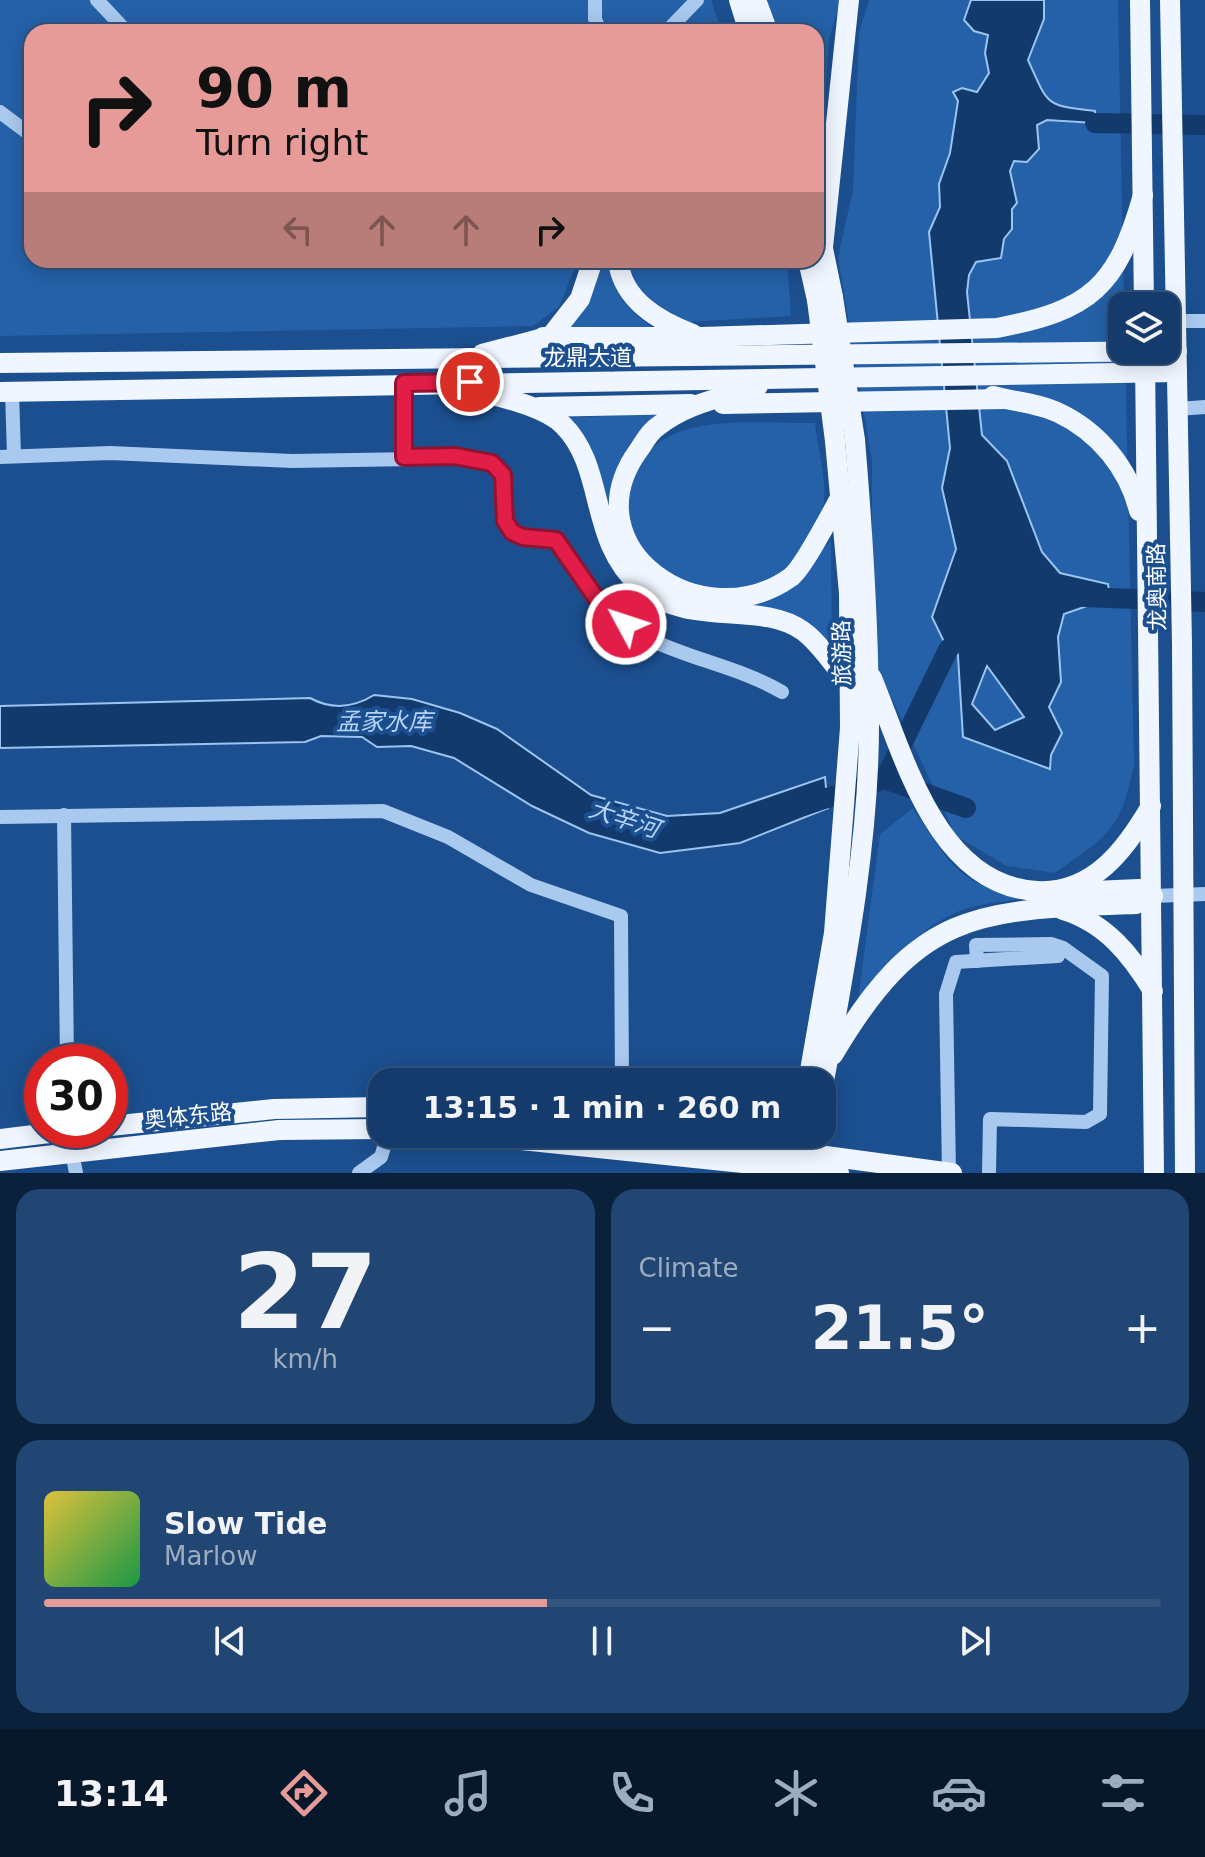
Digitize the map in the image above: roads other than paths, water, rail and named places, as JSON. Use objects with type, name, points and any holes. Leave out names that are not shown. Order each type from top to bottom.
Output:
[{"type":"main road","points":[[824,192],[849,0]]},
{"type":"main road","points":[[1140,0],[1144,292]]},
{"type":"main road","name":"龙奥南路","points":[[1170,0],[1175,292]]},
{"type":"main road","points":[[742,24],[746,3]]},
{"type":"main road","points":[[746,3],[748,24]]},
{"type":"main road","points":[[746,3],[762,24]]},
{"type":"main road","points":[[543,337],[701,337],[926,346],[1038,320],[1100,289],[1130,241],[1143,195]]},
{"type":"main road","points":[[445,372],[551,336],[567,320],[580,299],[590,268]]},
{"type":"main road","points":[[620,268],[626,290],[649,313],[701,337],[779,356]]},
{"type":"main road","name":"旅游路","points":[[810,1068],[834,933],[840,853],[860,727],[866,665],[845,441],[819,268]]},
{"type":"main road","name":"龙鼎大道","points":[[6,392],[404,383],[445,372],[926,346],[1108,357]]},
{"type":"main road","name":"龙鼎大道","points":[[0,363],[932,384]]},
{"type":"main road","name":"龙鼎大道","points":[[988,392],[1117,364]]},
{"type":"main road","name":"龙奥南路","points":[[1145,364],[1154,1173]]},
{"type":"main road","name":"龙奥南路","points":[[1177,364],[1185,1173]]},
{"type":"main road","points":[[445,372],[527,405],[563,424],[581,453],[604,534],[616,557],[640,586],[664,603],[698,612],[777,621],[803,631],[851,686]]},
{"type":"main road","points":[[774,380],[693,404],[654,428],[626,469],[619,505],[629,545],[653,575],[672,587],[712,599],[755,595],[793,576],[842,494]]},
{"type":"main road","points":[[527,405],[556,409],[693,404],[932,384],[988,392],[1059,412],[1088,432],[1113,456],[1133,488],[1148,555]]},
{"type":"main road","name":"旅游路","points":[[827,1066],[862,835],[860,727],[851,686],[842,494],[845,441]]},
{"type":"main road","points":[[866,665],[910,779],[962,859],[987,879],[1054,900],[1102,929],[1131,956],[1154,992]]},
{"type":"main road","points":[[1054,900],[1106,867],[1128,846],[1151,806]]},
{"type":"main road","points":[[827,1066],[862,1006],[888,975],[923,943],[962,924],[998,912],[1054,900],[1139,889],[1153,896]]},
{"type":"main road","points":[[128,1124],[300,1108],[368,1107]]},
{"type":"main road","name":"奥体东路","points":[[0,1161],[75,1163],[279,1130],[368,1129]]},
{"type":"main road","points":[[0,1139],[24,1136]]},
{"type":"main road","points":[[598,1148],[839,1173]]},
{"type":"main road","points":[[767,1148],[950,1173]]},
{"type":"main road","points":[[786,1173],[798,1148]]},
{"type":"main road","points":[[804,1148],[805,1173]]},
{"type":"street","points":[[97,0],[120,24]]},
{"type":"street","points":[[595,0],[597,24]]},
{"type":"street","points":[[674,24],[697,0]]},
{"type":"street","points":[[0,112],[24,130]]},
{"type":"street","points":[[1180,321],[1205,321]]},
{"type":"street","points":[[404,383],[404,457]]},
{"type":"street","points":[[6,392],[7,456],[110,453],[292,461],[466,457],[492,463],[503,475],[505,521],[512,532],[523,537],[556,540],[601,605],[652,642],[760,679],[782,692]]},
{"type":"street","points":[[1178,409],[1205,407]]},
{"type":"street","points":[[0,817],[383,811],[448,837],[531,885],[621,916],[622,1068]]},
{"type":"street","points":[[64,815],[67,1044]]},
{"type":"street","points":[[1153,896],[1205,894]]},
{"type":"street","points":[[977,961],[976,945],[1051,944],[1063,948],[1102,976],[1100,1114],[1086,1122],[990,1119],[989,1173]]},
{"type":"street","points":[[950,1173],[946,994],[956,962],[1058,956]]},
{"type":"street","points":[[359,1173],[381,1157],[384,1148]]},
{"type":"water","points":[[971,0],[1044,0],[1044,19],[1028,60],[1050,100],[1066,107],[1095,111],[1095,123],[1047,120],[1037,125],[1039,149],[1027,162],[1014,161],[1010,171],[1017,203],[1012,209],[1012,229],[1004,239],[1001,258],[976,262],[969,275],[967,292],[982,435],[1007,461],[1042,552],[1060,573],[1108,584],[1110,598],[1064,614],[1058,637],[1061,682],[1049,707],[1062,733],[1051,755],[1050,769],[963,737],[957,640],[948,650],[932,617],[956,549],[942,488],[950,448],[929,232],[940,207],[939,184],[950,153],[958,101],[953,92],[962,88],[977,92],[989,73],[985,53],[988,35],[974,31],[964,20]],"holes":[[[987,666],[1024,717],[995,730],[972,704]]]},
{"type":"water","name":"孟家水库","points":[[374,695],[412,699],[460,713],[497,729],[591,795],[667,816],[720,813],[825,777],[828,808],[740,843],[660,853],[589,833],[532,806],[454,758],[411,746],[377,747],[362,737],[321,736],[305,742],[0,748],[0,706],[310,698],[342,706]]},
{"type":"waterway","points":[[1095,123],[1205,125]]},
{"type":"waterway","name":"大辛河","points":[[1084,597],[1205,602]]},
{"type":"waterway","name":"大辛河","points":[[803,806],[885,779],[948,650],[978,615]]},
{"type":"waterway","points":[[885,779],[966,808]]}]
